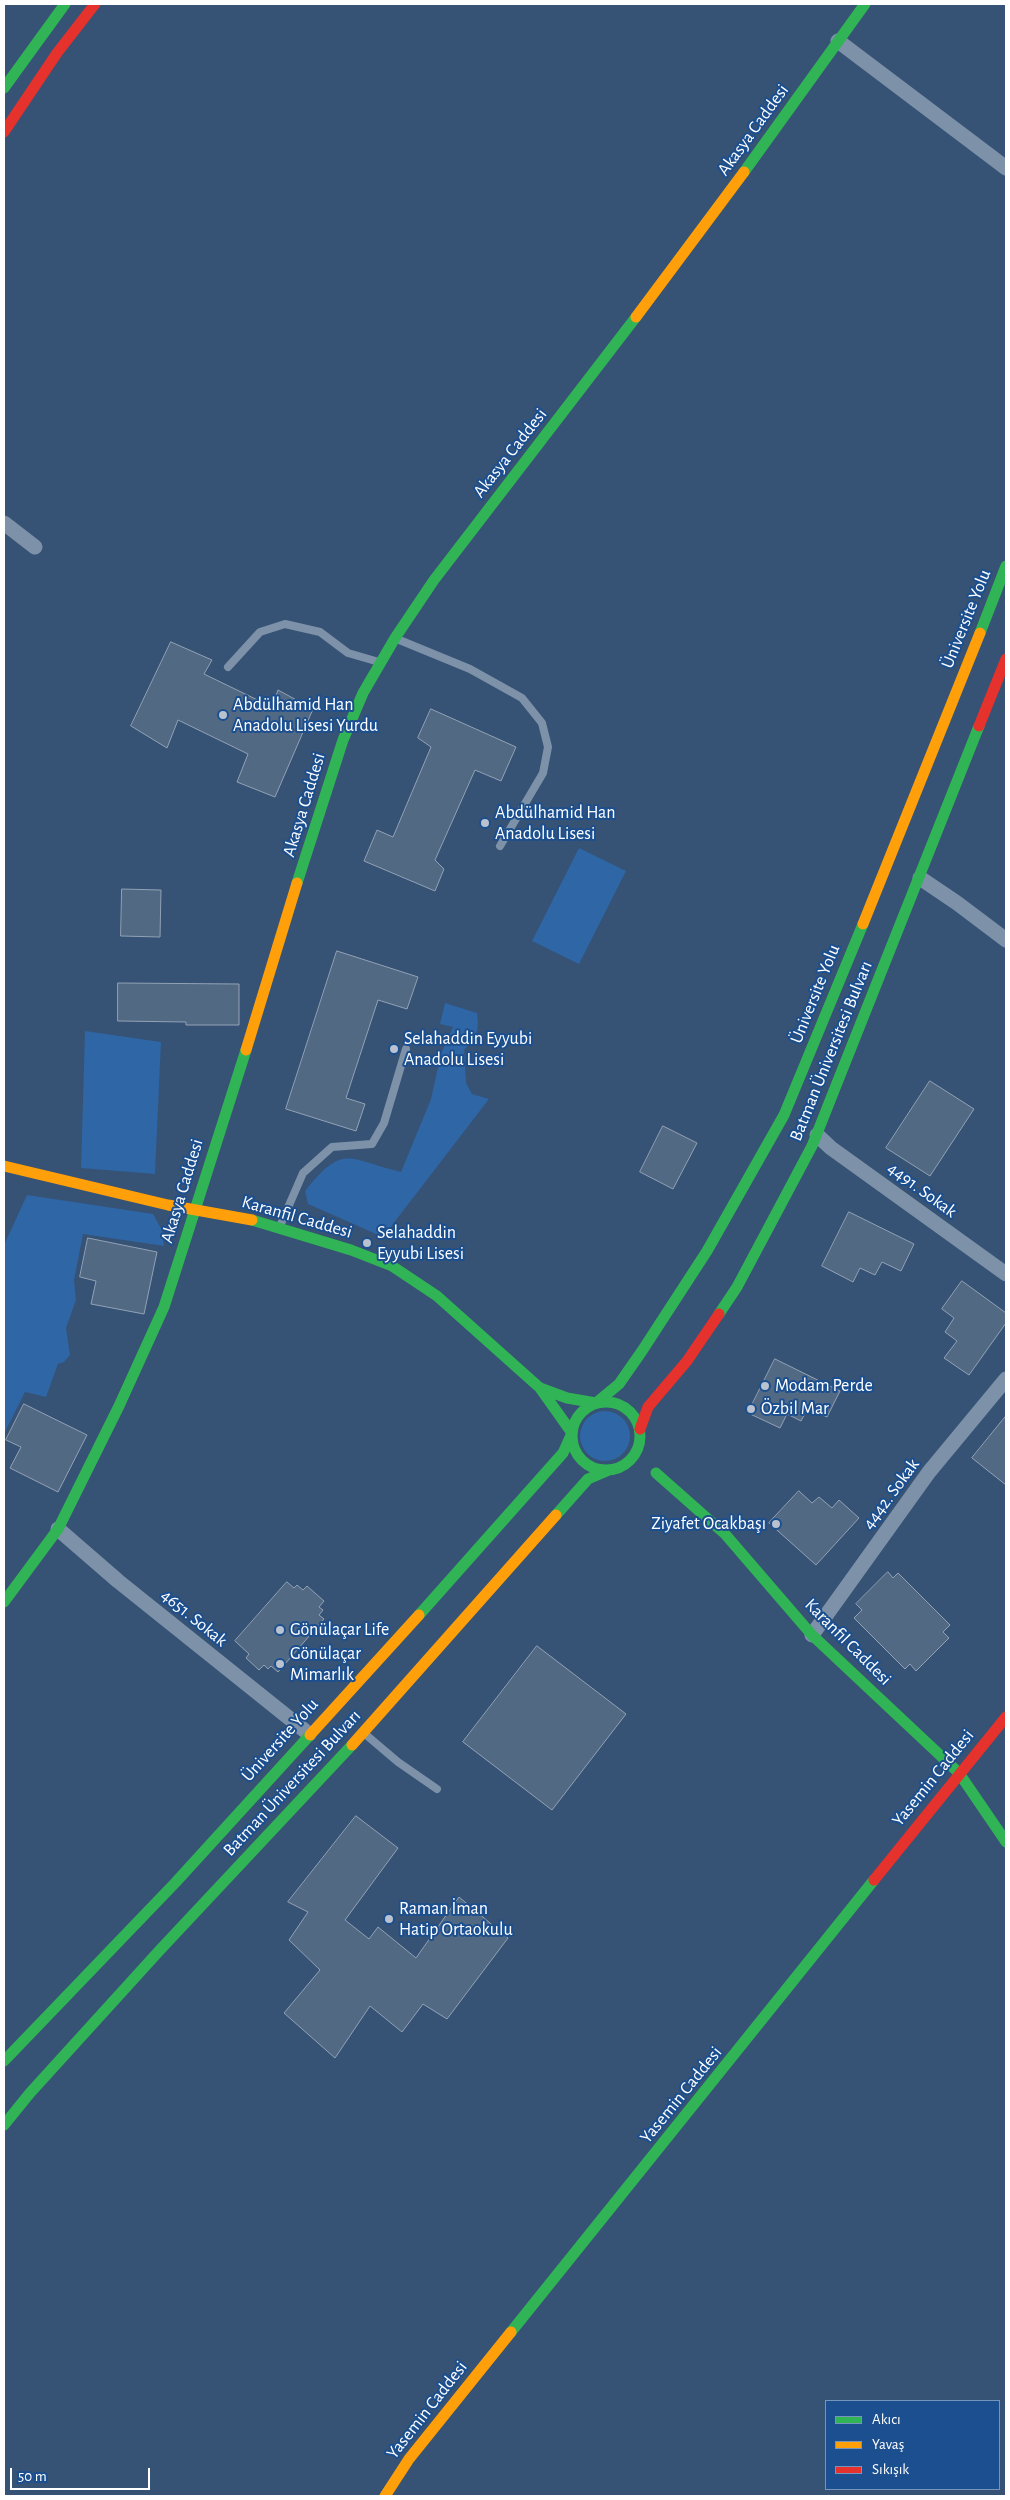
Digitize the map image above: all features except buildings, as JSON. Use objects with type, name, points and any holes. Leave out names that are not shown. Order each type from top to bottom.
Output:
[{"type":"street","points":[[4,88],[65,4]]},
{"type":"street","points":[[4,132],[57,53],[95,4]]},
{"type":"street","name":"Akasya Caddesi","points":[[4,1602],[58,1529],[119,1406],[164,1307],[343,740],[363,693],[395,638],[434,580],[686,253],[865,4]]},
{"type":"street","points":[[838,41],[1006,168]]},
{"type":"street","points":[[4,524],[35,547]]},
{"type":"street","name":"Üniversite Yolu","points":[[596,1403],[619,1384],[642,1351],[707,1251],[784,1115],[877,891],[1006,566]]},
{"type":"street","name":"Batman Üniversitesi Bulvarı","points":[[640,1435],[648,1407],[687,1361],[737,1287],[817,1135],[1006,659]]},
{"type":"street","points":[[920,878],[957,902],[1006,940]]},
{"type":"street","name":"4491. Sokak","points":[[817,1135],[831,1148],[1006,1274]]},
{"type":"street","name":"Karanfil Caddesi","points":[[4,1166],[196,1210],[257,1221],[351,1250],[392,1266],[437,1296],[540,1388]]},
{"type":"street","name":"4442. Sokak","points":[[812,1635],[929,1472],[1006,1380]]},
{"type":"street","points":[[540,1388],[567,1398],[596,1403],[618,1404],[628,1410],[636,1418],[647,1461],[647,1471],[597,1469],[586,1464],[578,1457],[573,1447],[572,1433],[578,1415],[596,1403]]},
{"type":"street","points":[[540,1388],[572,1433]]},
{"type":"street","name":"Üniversite Yolu","points":[[4,2061],[175,1882],[489,1537],[563,1453],[572,1433]]},
{"type":"street","points":[[614,1469],[633,1456],[640,1435]]},
{"type":"street","name":"Batman Üniversitesi Bulvarı","points":[[4,2125],[30,2093],[159,1951],[364,1733],[588,1479],[614,1469]]},
{"type":"street","name":"Karanfil Caddesi","points":[[647,1471],[725,1534],[812,1635],[959,1773],[1006,1842]]},
{"type":"street","name":"4651. Sokak","points":[[58,1529],[118,1581],[309,1734]]},
{"type":"street","name":"Yasemin Caddesi","points":[[385,2496],[415,2451],[758,2028],[1006,1716]]},
{"type":"lane","points":[[228,667],[260,632],[285,624],[320,632],[348,652],[381,663]]},
{"type":"lane","points":[[395,638],[470,669],[522,698],[542,723],[548,747],[543,773],[500,846]]},
{"type":"lane","points":[[280,1228],[303,1173],[332,1147],[372,1144],[384,1123],[406,1049]]},
{"type":"lane","points":[[364,1733],[398,1762],[438,1789]]},
{"type":"shaded area","points":[[579,848],[626,871],[579,964],[532,941]]},
{"type":"shaded area","points":[[445,1003],[477,1013],[478,1025],[476,1034],[472,1042],[464,1050],[466,1083],[472,1094],[489,1099],[383,1237],[308,1204],[305,1191],[318,1176],[339,1160],[358,1160],[401,1172],[431,1099],[441,1054],[453,1027],[440,1024]]},
{"type":"shaded area","points":[[85,1031],[161,1042],[155,1174],[81,1168]]},
{"type":"shaded area","points":[[27,1195],[153,1214],[162,1230],[164,1246],[83,1234],[74,1280],[76,1300],[66,1328],[70,1355],[64,1362],[58,1364],[46,1397],[25,1392],[4,1434],[4,1245]]},
{"type":"shaded area","points":[[605,1411],[615,1413],[623,1418],[628,1426],[630,1436],[628,1446],[623,1454],[615,1459],[605,1461],[595,1459],[587,1454],[582,1446],[580,1436],[582,1426],[587,1418],[595,1413]]},
{"type":"traffic: fast","points":[[4,88],[65,4]]},
{"type":"traffic: fast","points":[[744,172],[865,4]]},
{"type":"traffic: fast","points":[[297,883],[343,740],[363,693],[395,638],[434,580],[636,317]]},
{"type":"traffic: fast","points":[[980,633],[1006,566]]},
{"type":"traffic: fast","points":[[719,1314],[737,1287],[812,1146],[979,726]]},
{"type":"traffic: fast","points":[[540,1388],[567,1398],[596,1403],[619,1384],[642,1351],[707,1251],[784,1115],[863,924]]},
{"type":"traffic: fast","points":[[4,1602],[58,1529],[119,1406],[164,1307],[246,1050]]},
{"type":"traffic: fast","points":[[252,1220],[351,1250],[392,1266],[437,1296],[540,1388],[572,1433],[563,1453],[419,1615]]},
{"type":"traffic: fast","points":[[613,1402],[625,1408],[634,1417],[640,1429],[640,1436],[638,1449],[630,1460],[613,1470],[599,1470],[582,1460],[574,1449],[572,1429],[582,1412],[593,1404],[613,1402]]},
{"type":"traffic: fast","points":[[556,1515],[588,1479],[609,1470]]},
{"type":"traffic: fast","points":[[656,1473],[725,1534],[812,1635],[959,1773],[1006,1842]]},
{"type":"traffic: fast","points":[[4,2061],[175,1883],[310,1735]]},
{"type":"traffic: fast","points":[[4,2125],[30,2093],[159,1951],[352,1745]]},
{"type":"traffic: fast","points":[[511,2332],[874,1880]]},
{"type":"traffic: slow","points":[[636,317],[744,172]]},
{"type":"traffic: slow","points":[[863,924],[980,633]]},
{"type":"traffic: slow","points":[[246,1050],[297,883]]},
{"type":"traffic: slow","points":[[4,1166],[168,1205],[252,1220]]},
{"type":"traffic: slow","points":[[352,1745],[556,1515]]},
{"type":"traffic: slow","points":[[310,1735],[419,1615]]},
{"type":"traffic: slow","points":[[385,2496],[409,2459],[511,2332]]},
{"type":"traffic: jam","points":[[4,132],[57,53],[95,4]]},
{"type":"traffic: jam","points":[[979,726],[1006,659]]},
{"type":"traffic: jam","points":[[640,1429],[648,1407],[687,1361],[719,1314]]},
{"type":"traffic: jam","points":[[874,1880],[1006,1717]]},
{"type":"place","name":"Abdülhamid Han Anadolu Lisesi Yurdu","points":[[223,715]]},
{"type":"place","name":"Abdülhamid Han Anadolu Lisesi","points":[[485,823]]},
{"type":"place","name":"Selahaddin Eyyubi Anadolu Lisesi","points":[[394,1049]]},
{"type":"place","name":"Selahaddin Eyyubi Lisesi","points":[[367,1243]]},
{"type":"place","name":"Modam Perde","points":[[765,1386]]},
{"type":"place","name":"Özbil Mar","points":[[751,1409]]},
{"type":"place","name":"Ziyafet Ocakbaşı","points":[[776,1524]]},
{"type":"place","name":"Gönülaçar Life","points":[[280,1630]]},
{"type":"place","name":"Gönülaçar Mimarlık","points":[[280,1664]]},
{"type":"place","name":"Raman İman Hatip Ortaokulu","points":[[389,1919]]}]
